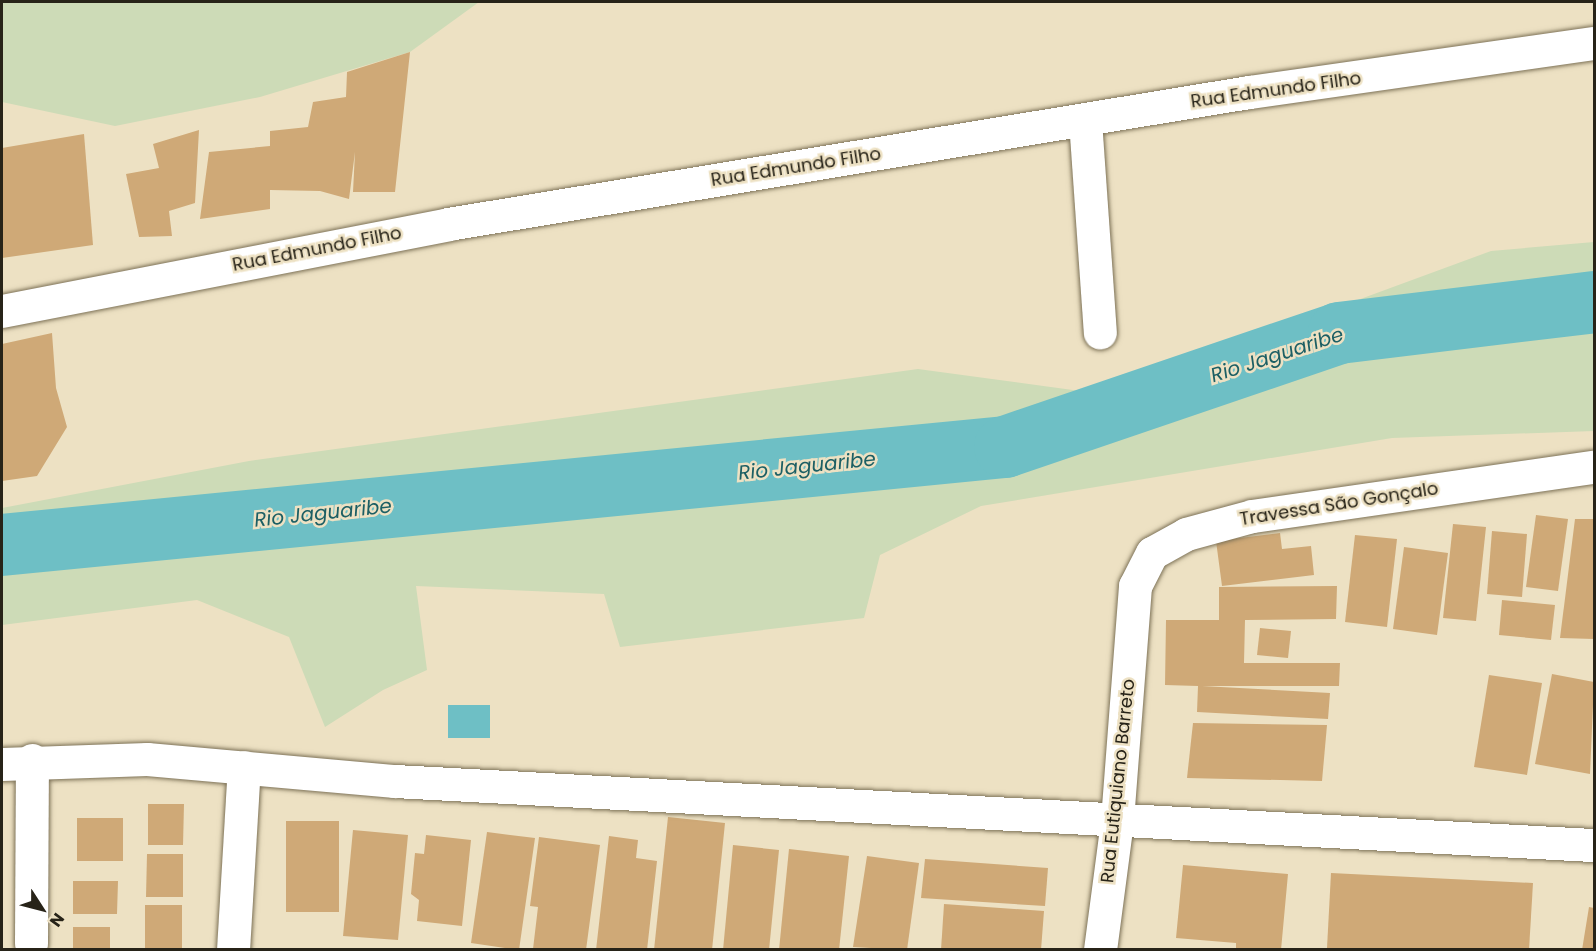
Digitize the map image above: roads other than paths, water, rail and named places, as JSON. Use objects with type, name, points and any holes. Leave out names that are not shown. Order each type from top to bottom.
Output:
[{"type":"street","name":"Rua Edmundo Filho","points":[[2,310],[448,224],[1085,120],[1594,43]]},
{"type":"street","points":[[1085,120],[1100,332]]},
{"type":"street","name":"Travessa São Gonçalo","points":[[1134,612],[1135,586],[1152,553],[1213,525],[1594,467]]},
{"type":"street","name":"Rua Eutiquiano Barreto","points":[[1100,950],[1117,820],[1134,612]]},
{"type":"street","points":[[31,943],[17,762],[147,759],[407,782],[1594,845]]},
{"type":"street","points":[[233,950],[244,766]]},
{"type":"water","points":[[448,705],[490,705],[490,738],[448,738]]},
{"type":"waterway","name":"Rio Jaguaribe","points":[[2,545],[1005,447],[1339,333],[1594,302]]}]
